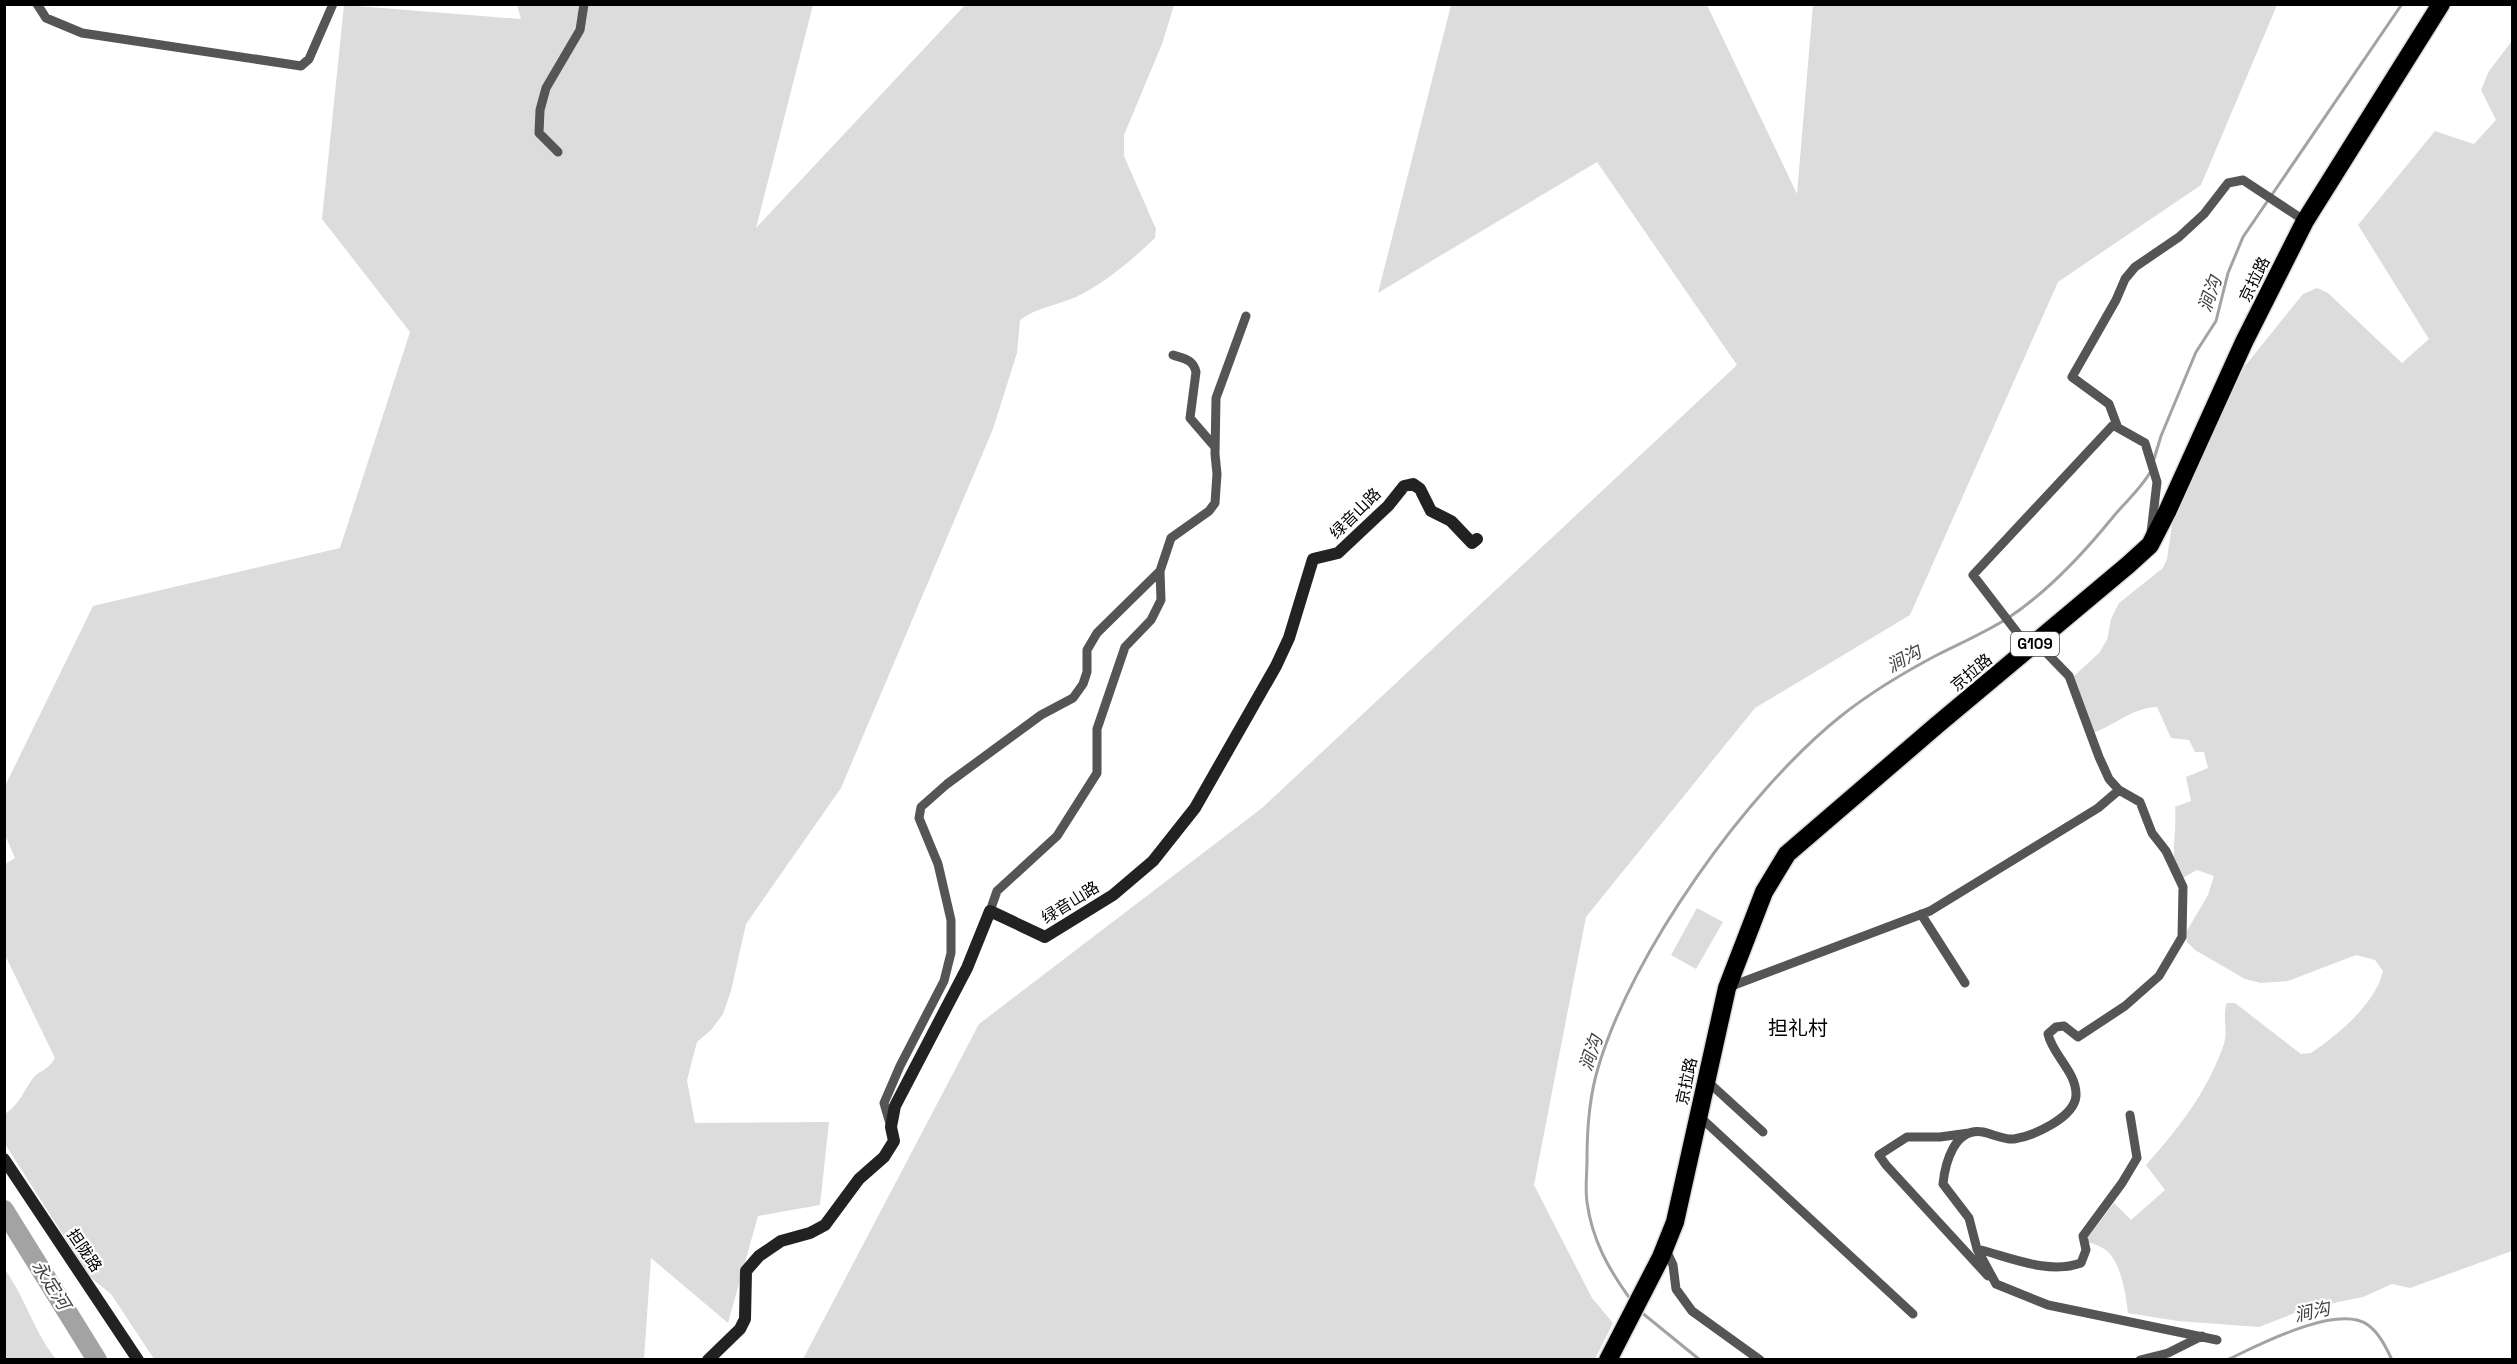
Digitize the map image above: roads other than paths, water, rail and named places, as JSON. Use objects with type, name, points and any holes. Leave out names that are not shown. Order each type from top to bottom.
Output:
[{"type":"highway","name":"京拉路","points":[[1610,1355],[1665,1248],[1683,1193],[1727,988],[1764,892],[1787,854],[2150,545],[2244,342],[2305,220],[2441,4]]},
{"type":"street","points":[[37,4],[46,18],[82,33],[301,66],[309,58],[333,4]]},
{"type":"street","points":[[558,152],[539,134],[540,110],[546,88],[580,30],[584,4]]},
{"type":"street","points":[[2118,428],[2109,404],[2072,377],[2116,300],[2125,279],[2135,267],[2179,237],[2204,214],[2228,183],[2243,180],[2305,220]]},
{"type":"street","points":[[891,1127],[895,1106],[966,968],[997,891],[1057,836],[1097,773],[1097,729],[1100,719],[1125,647],[1151,620],[1161,600],[1160,571],[1171,538],[1209,511],[1215,503],[1216,398],[1246,316]]},
{"type":"street","points":[[1173,355],[1190,360],[1195,365],[1197,372],[1190,418],[1215,447]]},
{"type":"street","points":[[2150,545],[2157,482],[2145,443],[2113,425],[1974,575],[2015,632],[2069,676],[2098,757],[2109,779],[2119,790],[2140,802],[2152,833],[2166,851],[2183,887],[2182,937],[2159,976],[2125,1006],[2078,1037],[2064,1026],[2056,1027],[2048,1034],[2072,1079],[2076,1097],[2069,1112],[2055,1124],[2014,1139],[1980,1132],[1940,1137],[1906,1137],[1879,1155],[1886,1166],[1996,1284],[2048,1305],[2217,1340]]},
{"type":"street","name":"绿音山路","points":[[990,911],[1045,937],[1113,895],[1153,861],[1195,808],[1276,666],[1290,638],[1313,559],[1338,553],[1388,506],[1404,486],[1413,484],[1420,489],[1431,512],[1451,521],[1472,543],[1477,539]]},
{"type":"street","points":[[708,1359],[740,1329],[745,1320],[746,1271],[759,1256],[781,1242],[810,1233],[825,1225],[859,1179],[884,1157],[894,1141],[884,1102],[944,981],[951,953],[951,920],[938,864],[919,818],[921,807],[947,784],[1041,715],[1073,698],[1083,684],[1087,672],[1087,650],[1097,633],[1160,571]]},
{"type":"street","points":[[1727,988],[1922,914],[2098,808],[2119,790]]},
{"type":"street","points":[[1922,914],[1965,983]]},
{"type":"street","points":[[1706,1080],[1763,1132]]},
{"type":"street","points":[[1977,1249],[2044,1266],[2067,1268],[2081,1263],[2086,1250],[2084,1236],[2137,1158],[2130,1115]]},
{"type":"street","points":[[1699,1116],[1913,1314]]},
{"type":"street","points":[[1969,1132],[1952,1149],[1945,1165],[1943,1184],[1969,1218],[1977,1249],[1996,1284]]},
{"type":"street","name":"担陇路","points":[[4,1159],[138,1359]]},
{"type":"street","points":[[1665,1248],[1673,1264],[1676,1289],[1692,1311],[1760,1359]]},
{"type":"street","points":[[2140,1359],[2168,1353],[2202,1336]]},
{"type":"waterway","name":"涧沟","points":[[2154,459],[2161,436],[2196,352],[2216,321],[2228,273],[2243,237],[2402,4]]},
{"type":"waterway","name":"涧沟","points":[[1631,1300],[1603,1254],[1589,1216],[1586,1186],[1587,1136],[1592,1091],[1614,1023],[1665,925],[1732,830],[1768,786],[1805,748],[1841,716],[1876,691],[1924,662],[2000,623],[2037,596],[2090,545],[2151,471]]},
{"type":"waterway","name":"永定河","points":[[4,1210],[97,1360]]},
{"type":"waterway","name":"涧沟","points":[[1641,1312],[1700,1360]]},
{"type":"waterway","name":"涧沟","points":[[2227,1360],[2297,1329],[2337,1319],[2354,1320],[2368,1325],[2379,1336],[2392,1360]]},
{"type":"district","name":"担礼村","points":[[1798,1028]]}]
